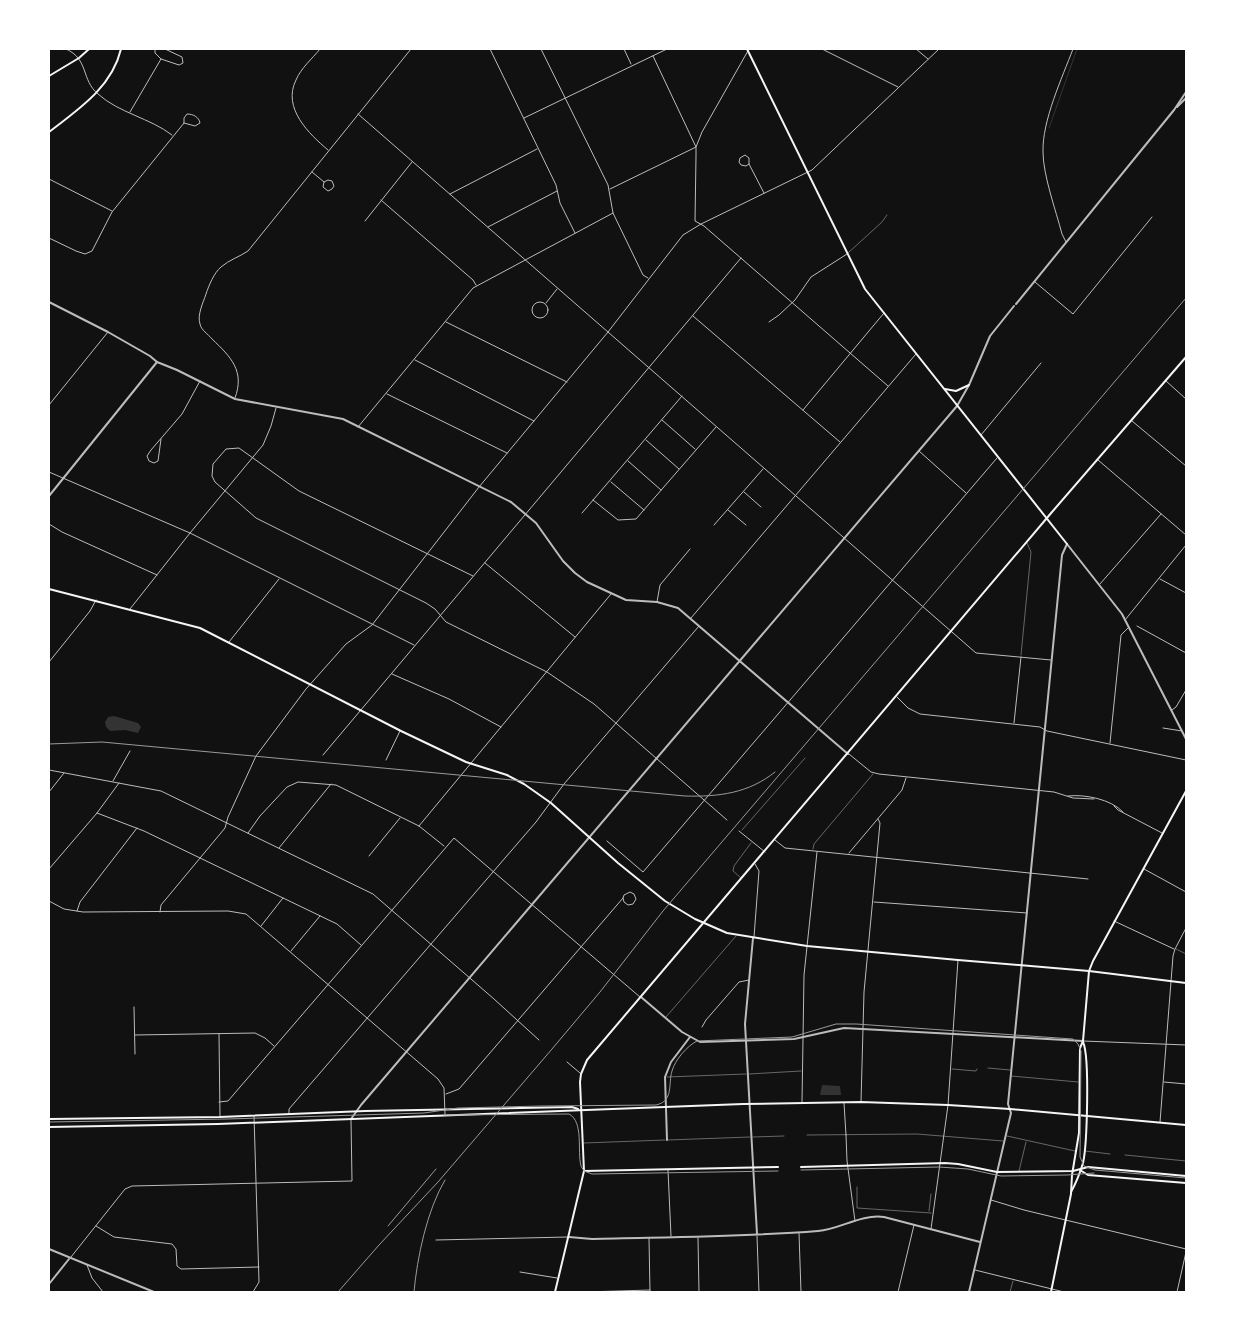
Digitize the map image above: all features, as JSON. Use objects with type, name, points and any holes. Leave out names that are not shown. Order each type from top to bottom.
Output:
[{"type":"main road","points":[[49,76],[90,49]]},
{"type":"main road","points":[[49,132],[96,93],[113,73],[122,49]]},
{"type":"main road","points":[[748,49],[865,289],[1068,544]]},
{"type":"main road","points":[[554,1292],[584,1171],[580,1110],[581,1074],[587,1060],[1186,357]]},
{"type":"main road","points":[[944,389],[956,391],[969,384]]},
{"type":"main road","points":[[49,589],[200,628],[401,731],[471,763],[507,775],[524,784],[550,803],[666,902],[704,923],[737,935],[807,946],[1089,971],[1186,983]]},
{"type":"main road","points":[[1051,1291],[1070,1194],[1076,1151],[1079,1115],[1080,1047],[1083,1042],[1089,971],[1114,921],[1186,791]]},
{"type":"main road","points":[[1070,1194],[1083,1162],[1084,1151],[1086,1048],[1083,1042]]},
{"type":"main road","points":[[49,1127],[844,1102],[1010,1109],[1186,1125]]},
{"type":"main road","points":[[49,1119],[220,1117],[356,1111],[572,1107],[580,1110]]},
{"type":"main road","points":[[1083,1162],[1088,1167]]},
{"type":"main road","points":[[801,1167],[940,1163],[958,1164],[997,1172],[1073,1171],[1088,1167],[1186,1176]]},
{"type":"main road","points":[[584,1171],[778,1167]]},
{"type":"main road","points":[[1080,1170],[1088,1175],[1186,1183]]},
{"type":"street","points":[[66,49],[73,52],[78,58],[84,67],[88,83],[108,103],[164,129],[173,136]]},
{"type":"street","points":[[155,49],[155,53],[161,59],[179,65],[183,62],[182,57],[165,49]]},
{"type":"street","points":[[320,49],[296,80],[293,87],[293,100],[296,113],[304,127],[313,138],[329,150]]},
{"type":"street","points":[[235,399],[240,383],[239,373],[232,360],[203,330],[199,323],[202,305],[217,271],[227,263],[248,252],[411,49]]},
{"type":"street","points":[[490,49],[538,148],[557,190],[560,203],[575,233]]},
{"type":"street","points":[[541,49],[609,189],[613,213],[637,265],[648,279]]},
{"type":"street","points":[[624,49],[632,65]]},
{"type":"street","points":[[524,118],[667,49]]},
{"type":"street","points":[[748,49],[702,132],[696,147],[695,221],[741,258],[888,386]]},
{"type":"street","points":[[822,49],[899,88]]},
{"type":"street","points":[[916,49],[928,59]]},
{"type":"street","points":[[160,912],[162,905],[225,828],[256,756],[310,684],[350,641],[372,625],[479,487],[608,332],[683,235],[701,224],[812,170],[940,49]]},
{"type":"street","points":[[1067,242],[1062,234],[1046,169],[1043,142],[1048,120],[1073,49]]},
{"type":"street","points":[[653,56],[696,147]]},
{"type":"street","points":[[130,113],[161,59]]},
{"type":"street","points":[[49,1284],[127,1187],[136,1185],[352,1181],[351,1119],[356,1111],[957,406],[990,336],[1174,110],[1186,92]]},
{"type":"street","points":[[1174,110],[1186,98]]},
{"type":"street","points":[[49,238],[76,252],[88,253],[95,246],[112,212],[184,123],[184,118],[188,114],[196,116],[200,123],[195,126],[184,123]]},
{"type":"street","points":[[358,114],[976,652],[1051,660]]},
{"type":"street","points":[[609,189],[696,147]]},
{"type":"street","points":[[450,194],[538,148]]},
{"type":"street","points":[[749,164],[746,166],[741,165],[739,162],[740,158],[745,155],[748,156],[749,164],[765,193]]},
{"type":"street","points":[[365,221],[412,162]]},
{"type":"street","points":[[312,172],[324,182]]},
{"type":"street","points":[[49,179],[112,212]]},
{"type":"street","points":[[332,181],[334,186],[328,191],[325,190],[323,187],[324,182],[332,181]]},
{"type":"street","points":[[488,226],[557,190]]},
{"type":"street","points":[[381,200],[473,280],[476,285]]},
{"type":"street","points":[[358,427],[476,285],[613,213]]},
{"type":"street","points":[[1034,282],[1073,314],[1152,217]]},
{"type":"street","points":[[769,322],[792,303],[811,276],[847,254]]},
{"type":"street","points":[[323,755],[741,258]]},
{"type":"street","points":[[545,304],[558,288]]},
{"type":"street","points":[[49,302],[108,332],[150,356],[156,362],[177,370],[235,399],[337,418],[511,502],[536,523],[563,561],[587,582],[626,600],[657,602],[678,608],[848,754],[874,773],[1081,796],[1112,804],[1122,812],[1162,834]]},
{"type":"street","points":[[538,302],[545,304],[548,311],[546,315],[538,317],[535,315],[532,308],[534,304],[538,302]]},
{"type":"street","points":[[803,410],[884,314]]},
{"type":"street","points":[[693,316],[840,442]]},
{"type":"street","points":[[446,321],[567,382]]},
{"type":"street","points":[[49,405],[108,332]]},
{"type":"street","points":[[690,618],[916,354]]},
{"type":"street","points":[[414,359],[534,421]]},
{"type":"street","points":[[49,496],[156,362]]},
{"type":"street","points":[[981,436],[1042,363]]},
{"type":"street","points":[[1166,381],[1186,399]]},
{"type":"street","points":[[161,439],[158,461],[154,463],[149,461],[147,456],[161,439],[182,414],[200,382]]},
{"type":"street","points":[[386,393],[508,453]]},
{"type":"street","points":[[582,513],[682,396]]},
{"type":"street","points":[[130,609],[253,458],[272,426],[276,407]]},
{"type":"street","points":[[662,420],[696,450]]},
{"type":"street","points":[[1132,421],[1186,466]]},
{"type":"street","points":[[593,500],[618,520],[636,519],[716,426]]},
{"type":"street","points":[[645,440],[679,470]]},
{"type":"street","points":[[473,576],[299,491],[239,448],[226,449],[213,464],[212,476],[215,482],[224,492],[256,518],[401,589],[426,603],[446,622],[547,672],[594,704],[727,820]]},
{"type":"street","points":[[919,450],[967,493]]},
{"type":"street","points":[[608,840],[643,872],[998,457]]},
{"type":"street","points":[[627,460],[662,490]]},
{"type":"street","points":[[1098,460],[1186,535]]},
{"type":"street","points":[[714,525],[763,468]]},
{"type":"street","points":[[49,472],[190,533],[414,646]]},
{"type":"street","points":[[610,481],[644,510]]},
{"type":"street","points":[[743,491],[761,506]]},
{"type":"street","points":[[728,510],[746,525]]},
{"type":"street","points":[[1100,585],[1161,514]]},
{"type":"street","points":[[49,524],[62,532],[157,575]]},
{"type":"street","points":[[969,1292],[1011,1113],[1008,1104],[1016,1038],[1044,729],[1062,555],[1068,544],[1125,620],[1186,739]]},
{"type":"street","points":[[1125,620],[1186,545]]},
{"type":"street","points":[[657,602],[660,585],[690,549]]},
{"type":"street","points":[[485,563],[575,638]]},
{"type":"street","points":[[229,642],[280,578]]},
{"type":"street","points":[[1160,579],[1186,593]]},
{"type":"street","points":[[420,826],[611,594]]},
{"type":"street","points":[[49,662],[90,611],[96,600]]},
{"type":"street","points":[[289,1115],[289,1109],[494,871],[615,723],[699,626]]},
{"type":"street","points":[[1137,626],[1186,654]]},
{"type":"street","points":[[1110,744],[1121,635],[1129,628]]},
{"type":"street","points":[[1014,723],[1021,657]]},
{"type":"street","points":[[391,674],[449,699],[501,728]]},
{"type":"street","points":[[1171,710],[1176,707],[1186,690]]},
{"type":"street","points":[[896,697],[908,708],[920,714],[1014,723],[1186,760]]},
{"type":"street","points":[[1163,728],[1182,731]]},
{"type":"street","points":[[386,760],[401,731]]},
{"type":"street","points":[[113,781],[130,751]]},
{"type":"street","points":[[49,770],[161,791],[373,894],[539,1040]]},
{"type":"street","points":[[49,792],[64,773]]},
{"type":"street","points":[[848,854],[902,790],[906,777]]},
{"type":"street","points":[[248,833],[260,816],[287,787],[303,782],[331,783],[420,826],[445,847]]},
{"type":"street","points":[[49,869],[97,813],[118,783]]},
{"type":"street","points":[[279,848],[331,783]]},
{"type":"street","points":[[97,813],[137,828],[200,857],[337,924],[362,945]]},
{"type":"street","points":[[369,856],[401,817]]},
{"type":"street","points":[[861,1102],[867,952],[880,823],[878,819]]},
{"type":"street","points":[[77,912],[80,902],[137,828]]},
{"type":"street","points":[[740,831],[765,852]]},
{"type":"street","points":[[219,1102],[228,1101],[452,838],[456,838],[665,1018],[690,1038],[700,1042],[794,1039],[839,1028],[1083,1042],[1186,1045]]},
{"type":"street","points":[[775,840],[784,847],[1088,878]]},
{"type":"street","points":[[802,1103],[804,975],[818,851]]},
{"type":"street","points":[[755,864],[760,871],[745,1024],[754,1167],[759,1292]]},
{"type":"street","points":[[1143,868],[1186,892]]},
{"type":"street","points":[[445,1094],[459,1089],[626,893],[634,894],[636,898],[633,904],[628,905],[624,902],[623,898]]},
{"type":"street","points":[[261,926],[284,898]]},
{"type":"street","points":[[49,901],[64,909],[77,912],[236,912],[246,914],[438,1079],[442,1084],[445,1094],[445,1115]]},
{"type":"street","points":[[873,902],[1027,913]]},
{"type":"street","points":[[291,952],[320,916]]},
{"type":"street","points":[[1114,921],[1175,949]]},
{"type":"street","points":[[1160,1122],[1175,949],[1185,934],[1186,928]]},
{"type":"street","points":[[930,1229],[948,1105],[958,960]]},
{"type":"street","points":[[702,1027],[739,982],[749,980]]},
{"type":"street","points":[[134,1007],[135,1054]]},
{"type":"street","points":[[219,1033],[220,1117]]},
{"type":"street","points":[[135,1035],[259,1034],[275,1046]]},
{"type":"street","points":[[667,1140],[665,1077],[671,1062],[690,1038]]},
{"type":"street","points":[[567,1062],[581,1074]]},
{"type":"street","points":[[1164,1082],[1186,1084]]},
{"type":"street","points":[[844,1102],[848,1166],[855,1221]]},
{"type":"street","points":[[253,1292],[259,1282],[254,1116]]},
{"type":"street","points":[[668,1169],[671,1237]]},
{"type":"street","points":[[990,1200],[1186,1249]]},
{"type":"street","points":[[436,1240],[569,1237],[592,1239],[649,1238],[799,1232],[837,1228],[868,1217],[878,1216],[980,1242]]},
{"type":"street","points":[[898,1292],[914,1225]]},
{"type":"street","points":[[96,1226],[114,1237],[172,1244],[176,1249],[177,1266],[181,1268],[259,1267]]},
{"type":"street","points":[[799,1232],[801,1292]]},
{"type":"street","points":[[698,1236],[700,1292]]},
{"type":"street","points":[[586,1292],[650,1291],[649,1238]]},
{"type":"street","points":[[49,1249],[154,1292]]},
{"type":"street","points":[[1177,1292],[1186,1252]]},
{"type":"street","points":[[86,1264],[92,1278],[104,1292]]},
{"type":"street","points":[[974,1270],[1051,1291],[1064,1292]]},
{"type":"street","points":[[520,1272],[558,1278]]},
{"type":"lane","points":[[847,254],[882,222],[887,214]]},
{"type":"lane","points":[[1021,657],[1031,552],[1027,543]]},
{"type":"lane","points":[[740,831],[805,758]]},
{"type":"lane","points":[[813,850],[814,844],[874,773]]},
{"type":"lane","points":[[742,879],[733,871],[734,866],[752,842]]},
{"type":"lane","points":[[665,1018],[737,935]]},
{"type":"lane","points":[[1175,949],[1186,954]]},
{"type":"lane","points":[[988,1068],[1012,1071]]},
{"type":"lane","points":[[950,1069],[976,1071],[976,1069]]},
{"type":"lane","points":[[665,1077],[803,1071]]},
{"type":"lane","points":[[1011,1076],[1079,1082]]},
{"type":"lane","points":[[807,1135],[944,1136],[1005,1142]]},
{"type":"lane","points":[[583,1143],[784,1136]]},
{"type":"lane","points":[[1006,1136],[1076,1151]]},
{"type":"lane","points":[[1019,1172],[1026,1141]]},
{"type":"lane","points":[[1084,1151],[1110,1154]]},
{"type":"lane","points":[[1125,1155],[1186,1161]]},
{"type":"lane","points":[[857,1187],[858,1208],[933,1213]]},
{"type":"lane","points":[[929,1213],[931,1194]]},
{"type":"lane","points":[[1010,1292],[1013,1280]]},
{"type":"shaded area","points":[[114,716],[138,723],[141,727],[138,733],[125,730],[110,731],[106,727],[105,722],[108,717]]},
{"type":"shaded area","points":[[822,1085],[840,1086],[841,1095],[820,1095]]},
{"type":"waterway","points":[[1049,128],[1077,49]]},
{"type":"tram line","points":[[49,1122],[424,1113],[458,1108],[656,1105],[662,1103],[668,1096],[672,1071],[676,1062],[685,1050],[697,1041],[792,1037],[836,1024],[856,1024],[1073,1039],[1081,1051],[1080,1157],[1084,1166],[1095,1170],[1186,1178]]},
{"type":"tram line","points":[[444,1115],[569,1114],[577,1123],[581,1166],[584,1171],[592,1174],[778,1171]]},
{"type":"tram line","points":[[801,1170],[939,1167],[968,1169],[1001,1176],[1094,1173]]},
{"type":"railway","points":[[338,1292],[438,1182],[552,1049],[600,992],[663,911],[1186,298]]},
{"type":"railway","points":[[49,744],[102,742],[685,796],[710,796],[733,792],[755,785],[775,772]]},
{"type":"railway","points":[[388,1226],[436,1169]]},
{"type":"railway","points":[[414,1292],[424,1234],[433,1205],[445,1180]]}]
